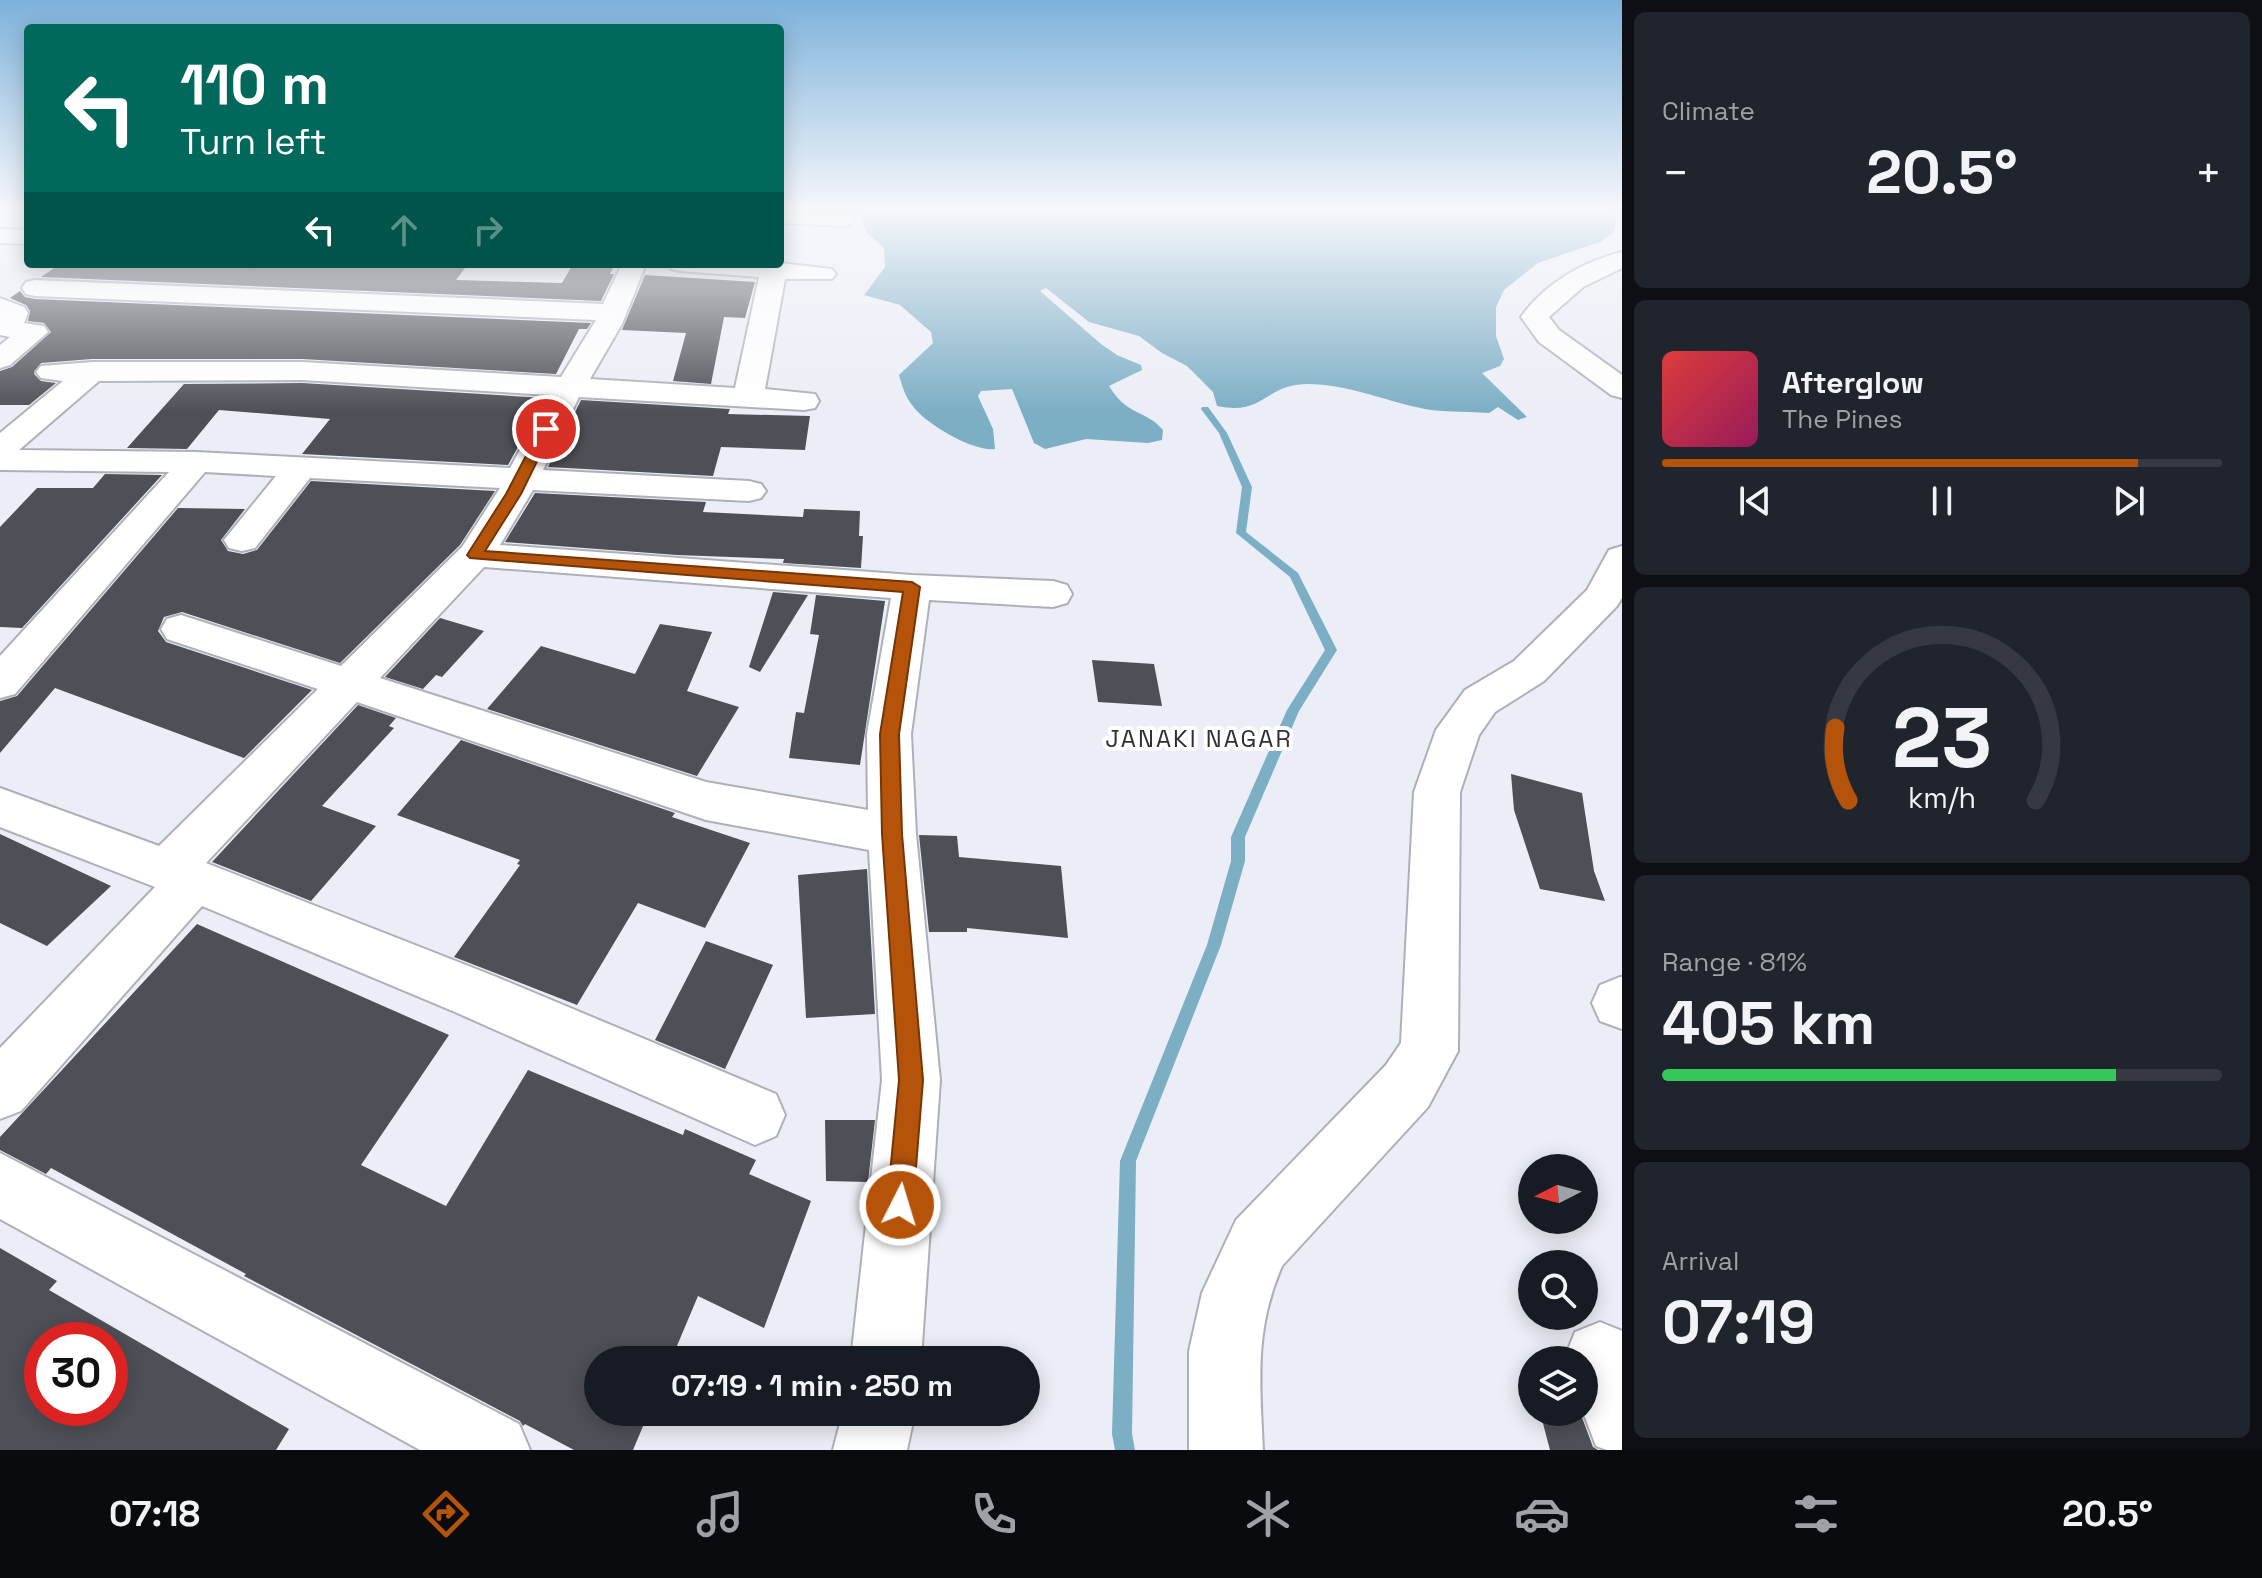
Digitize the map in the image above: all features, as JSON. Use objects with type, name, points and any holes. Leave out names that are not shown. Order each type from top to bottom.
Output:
[{"type":"street","points":[[166,292],[182,277]]},
{"type":"street","points":[[0,1090],[181,874],[350,683],[475,555],[522,478],[613,313],[629,277]]},
{"type":"street","points":[[748,397],[772,277]]},
{"type":"street","points":[[1580,277],[1535,317],[1549,336],[1622,389]]},
{"type":"street","points":[[35,288],[613,313]]},
{"type":"street","points":[[0,306],[14,313],[8,329],[34,332],[0,359]]},
{"type":"street","points":[[0,450],[92,371]]},
{"type":"street","points":[[51,372],[302,371],[804,401]]},
{"type":"street","points":[[0,460],[196,462],[749,491]]},
{"type":"street","points":[[0,683],[196,462]]},
{"type":"street","points":[[242,540],[301,468]]},
{"type":"street","points":[[475,555],[912,587],[1053,594]]},
{"type":"street","points":[[1226,1450],[1224,1351],[1236,1293],[1259,1243],[1407,1086],[1429,1051],[1437,792],[1458,730],[1480,701],[1529,671],[1574,628],[1603,597],[1622,558]]},
{"type":"street","points":[[887,1346],[911,1080],[892,834],[889,734],[912,587]]},
{"type":"street","points":[[181,629],[706,801],[892,834]]},
{"type":"street","points":[[0,807],[181,874],[586,1040],[755,1115]]},
{"type":"street","points":[[0,1184],[493,1450]]},
{"type":"street","points":[[870,1450],[876,1426]]},
{"type":"water","points":[[878,277],[1521,277],[1504,290],[1496,307],[1496,336],[1504,359],[1500,366],[1482,373],[1527,417],[1518,420],[1498,407],[1489,413],[1425,409],[1349,389],[1308,384],[1282,389],[1245,407],[1217,406],[1213,392],[1187,366],[1139,336],[1089,322],[1046,288],[1040,291],[1101,344],[1141,365],[1142,370],[1109,386],[1123,403],[1163,430],[1162,440],[1148,443],[1086,439],[1045,449],[1034,443],[1012,389],[981,391],[978,396],[993,429],[995,449],[986,449],[950,435],[918,412],[907,398],[899,375],[933,343],[931,332],[900,305],[864,295]]},
{"type":"building","points":[[41,277],[458,277],[456,280],[562,283],[566,277],[613,277],[601,301]]},
{"type":"building","points":[[644,277],[755,282],[745,318],[724,317],[711,384],[673,381],[686,333],[622,330]]},
{"type":"building","points":[[20,291],[25,297],[35,299],[591,323],[587,329],[579,329],[556,374],[302,359],[92,359],[41,363],[34,374],[41,381],[56,383],[29,405],[0,405],[0,371],[12,367],[51,332],[44,323],[28,321],[30,311],[26,305],[10,298]]},
{"type":"building","points":[[302,383],[545,398],[508,465],[302,454],[330,419],[219,410],[187,449],[127,448],[184,384]]},
{"type":"building","points":[[581,400],[730,409],[728,414],[810,416],[805,450],[721,447],[713,476],[548,467]]},
{"type":"building","points":[[105,474],[162,475],[22,628],[0,627],[0,527],[37,488],[93,488]]},
{"type":"building","points":[[311,481],[495,491],[460,545],[340,663],[182,612],[164,617],[158,631],[166,642],[312,690],[244,758],[55,688],[0,753],[0,701],[17,696],[178,508],[245,509],[221,540],[228,551],[243,554],[257,550]]},
{"type":"building","points":[[535,493],[706,502],[703,512],[803,517],[804,509],[860,511],[859,536],[863,536],[861,568],[783,563],[784,559],[677,555],[505,542]]},
{"type":"building","points":[[773,592],[808,595],[760,672],[749,667]]},
{"type":"building","points":[[816,595],[885,601],[860,765],[789,758],[796,712],[804,713],[819,635],[810,634]]},
{"type":"building","points":[[440,618],[484,631],[442,677],[436,675],[423,689],[385,677]]},
{"type":"building","points":[[660,624],[712,632],[687,691],[739,707],[697,776],[487,709],[541,646],[635,674]]},
{"type":"building","points":[[1092,660],[1154,664],[1162,706],[1098,702]]},
{"type":"building","points":[[358,705],[396,718],[389,726],[394,728],[322,806],[376,826],[311,901],[212,862]]},
{"type":"building","points":[[461,740],[675,813],[672,817],[750,843],[705,928],[638,903],[577,1005],[454,957],[520,865],[517,864],[520,860],[397,815]]},
{"type":"building","points":[[1511,774],[1582,793],[1594,871],[1605,901],[1540,889],[1514,810]]},
{"type":"building","points":[[0,834],[111,886],[47,946],[0,923]]},
{"type":"building","points":[[919,835],[957,836],[959,857],[1061,866],[1068,938],[967,928],[967,932],[929,932]]},
{"type":"building","points":[[867,869],[875,1014],[806,1018],[798,875]]},
{"type":"building","points":[[197,924],[449,1035],[361,1165],[446,1206],[528,1070],[683,1135],[685,1129],[756,1160],[749,1174],[811,1201],[764,1328],[698,1296],[677,1346],[584,1346],[584,1426],[643,1426],[633,1450],[574,1450],[525,1424],[523,1426],[520,1421],[244,1276],[246,1274],[51,1168],[46,1174],[0,1150],[0,1137]]},
{"type":"building","points":[[706,941],[773,965],[725,1069],[655,1040]]},
{"type":"building","points":[[825,1120],[875,1120],[868,1182],[826,1181]]},
{"type":"building","points":[[0,1248],[57,1281],[49,1290],[104,1322],[24,1322],[24,1426],[128,1426],[128,1336],[289,1429],[276,1450],[0,1450]]},
{"type":"building","points":[[1544,1426],[1585,1426],[1593,1447],[1598,1450],[1550,1450]]},
{"type":"waterway","points":[[1125,1450],[1122,1434],[1128,1161],[1214,945],[1238,861],[1238,837],[1293,710],[1331,650],[1294,575],[1241,533],[1247,487],[1223,433],[1205,409]]},
{"type":"district","name":"JANAKI NAGAR","points":[[1199,739]]},
{"type":"route","points":[[546,429],[514,494],[475,555],[912,587],[889,734],[892,834],[911,1080],[900,1205]]}]
